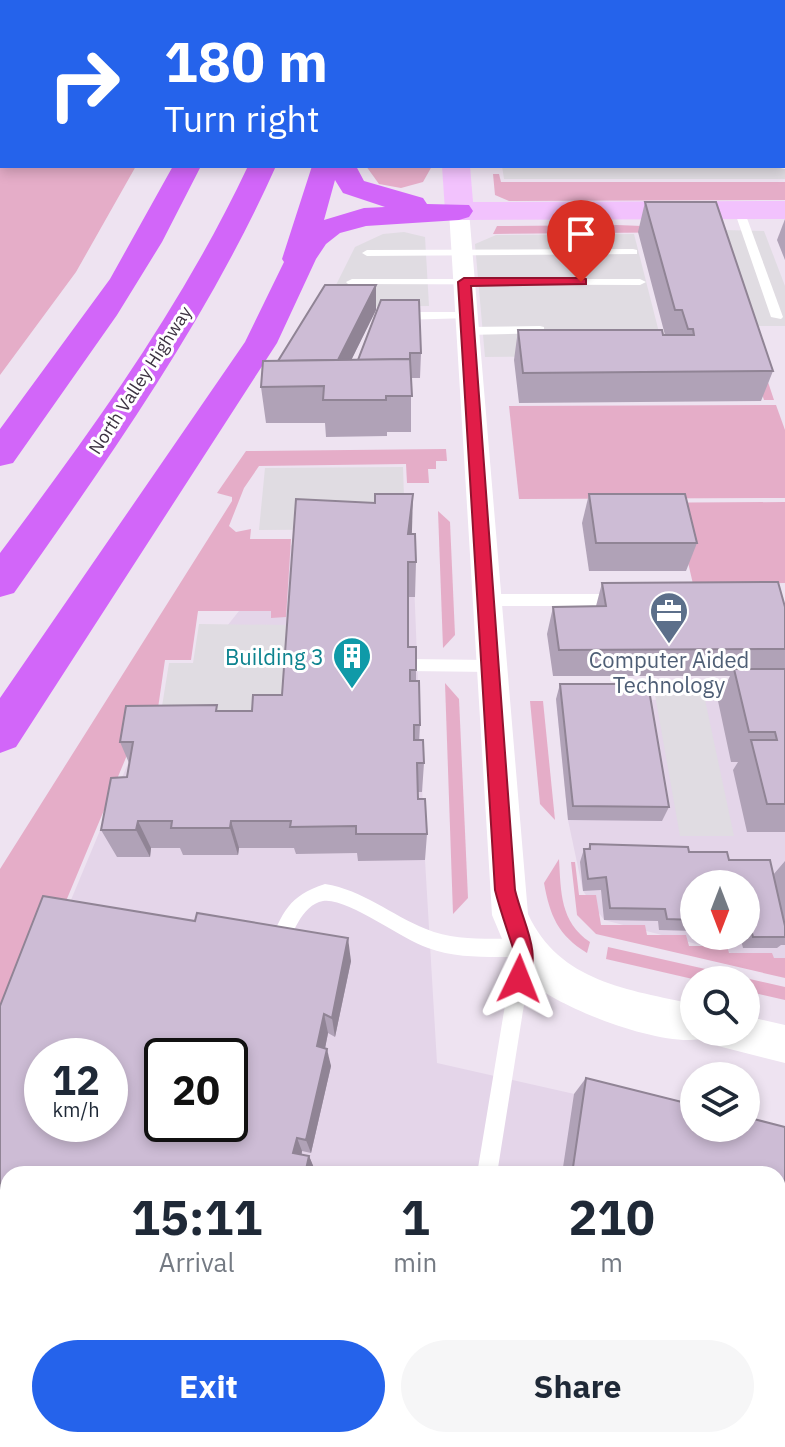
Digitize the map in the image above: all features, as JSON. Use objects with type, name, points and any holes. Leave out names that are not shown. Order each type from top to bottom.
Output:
[{"type":"highway","points":[[150,240],[177,168]]},
{"type":"highway","points":[[0,454],[79,349],[150,240],[186,168]]},
{"type":"highway","name":"North Valley Highway","points":[[0,582],[81,469],[187,310],[223,248],[261,168]]},
{"type":"highway","points":[[286,291],[325,168]]},
{"type":"highway","points":[[343,168],[353,187],[366,193],[459,211]]},
{"type":"highway","points":[[0,734],[261,343],[301,258],[316,238],[330,227],[378,215],[459,211]]},
{"type":"street","points":[[456,168],[505,890],[515,933],[550,977],[573,992],[680,1019]]},
{"type":"street","points":[[459,211],[785,210]]},
{"type":"street","points":[[760,1038],[785,1044]]},
{"type":"lane","points":[[739,210],[777,317]]},
{"type":"lane","points":[[367,253],[633,252]]},
{"type":"lane","points":[[352,282],[640,282]]},
{"type":"lane","points":[[380,316],[560,330]]},
{"type":"lane","points":[[485,600],[643,600]]},
{"type":"lane","points":[[408,665],[490,666]]},
{"type":"lane","points":[[276,949],[293,911],[308,899],[332,893],[355,898],[410,932],[438,943],[524,948],[488,1166]]},
{"type":"shaded area","points":[[0,168],[135,168],[76,272],[0,375]]},
{"type":"shaded area","points":[[367,168],[431,168],[423,182],[401,188],[379,184]]},
{"type":"shaded area","points":[[502,168],[785,168],[785,179],[504,179]]},
{"type":"shaded area","points":[[493,174],[499,174],[501,182],[785,182],[785,200],[509,201],[495,195]]},
{"type":"shaded area","points":[[617,225],[717,229],[774,400],[764,400],[709,232],[493,234],[497,226]]},
{"type":"shaded area","points":[[723,230],[764,231],[785,286],[785,326],[754,326]]},
{"type":"shaded area","points":[[404,232],[425,237],[429,306],[325,307],[355,247],[383,234]]},
{"type":"shaded area","points":[[634,234],[665,356],[485,357],[475,244],[496,235]]},
{"type":"shaded area","points":[[776,405],[785,430],[785,498],[519,499],[509,406]]},
{"type":"shaded area","points":[[446,449],[447,461],[436,461],[436,469],[428,469],[429,483],[407,483],[406,464],[259,466],[244,488],[229,526],[236,532],[251,529],[250,539],[291,539],[286,617],[271,618],[271,611],[198,611],[191,660],[165,660],[158,708],[135,736],[0,1059],[0,869],[232,501],[232,497],[217,493],[246,451]]},
{"type":"shaded area","points":[[403,467],[405,529],[259,530],[265,468]]},
{"type":"shaded area","points":[[785,502],[785,583],[693,584],[678,519],[616,503]]},
{"type":"shaded area","points":[[438,511],[450,522],[455,635],[443,648]]},
{"type":"shaded area","points":[[412,530],[425,860],[437,1063],[680,1118],[680,1142],[760,1142],[760,1138],[785,1142],[785,1166],[0,1166],[0,1070],[139,737],[300,534]]},
{"type":"shaded area","points":[[199,624],[290,625],[282,723],[158,731],[169,663],[193,663]]},
{"type":"shaded area","points":[[445,683],[459,699],[468,898],[453,914]]},
{"type":"shaded area","points":[[655,695],[704,695],[734,836],[680,836]]},
{"type":"shaded area","points":[[556,699],[785,701],[785,967],[720,950],[760,950],[760,870],[680,870],[680,940],[604,920],[583,891],[568,820]]},
{"type":"shaded area","points":[[530,701],[543,701],[555,820],[540,804]]},
{"type":"shaded area","points":[[559,859],[564,905],[573,925],[590,942],[587,953],[562,932],[549,905],[544,883]]},
{"type":"shaded area","points":[[571,862],[575,862],[579,895],[596,895],[601,925],[645,925],[647,935],[680,935],[680,950],[772,953],[774,958],[785,958],[785,978],[760,972],[760,966],[733,966],[596,934],[577,915]]},
{"type":"shaded area","points":[[608,947],[692,966],[680,966],[680,976],[606,959]]},
{"type":"shaded area","points":[[760,981],[785,987],[785,1000],[760,994]]},
{"type":"building","points":[[645,202],[716,202],[773,371],[523,373],[518,330],[662,330],[663,335],[694,335],[693,329],[688,329],[682,310],[675,310]]},
{"type":"building","points":[[325,285],[376,285],[338,360],[278,361]]},
{"type":"building","points":[[381,300],[419,300],[421,353],[410,353],[410,359],[358,360]]},
{"type":"building","points":[[410,359],[412,396],[386,396],[386,400],[323,400],[324,386],[261,387],[263,361]]},
{"type":"building","name":"Building 3","points":[[375,494],[413,494],[408,534],[415,534],[416,562],[408,562],[408,647],[416,647],[416,670],[410,670],[410,681],[419,681],[420,725],[414,725],[414,740],[423,740],[424,763],[417,763],[418,799],[425,799],[427,834],[356,834],[356,826],[290,827],[291,821],[231,821],[230,828],[171,828],[172,821],[138,821],[136,830],[101,830],[111,778],[127,777],[133,742],[120,742],[126,706],[217,705],[216,711],[252,711],[253,695],[282,695],[296,499],[375,503]]},
{"type":"building","points":[[589,494],[685,494],[697,543],[596,543]]},
{"type":"building","points":[[778,582],[785,607],[785,649],[559,650],[553,607],[606,606],[602,583]]},
{"type":"building","points":[[734,669],[785,669],[785,804],[767,804],[751,740],[777,740],[775,732],[749,732]]},
{"type":"building","points":[[560,684],[648,684],[669,807],[573,806]]},
{"type":"building","points":[[590,844],[688,847],[689,852],[727,852],[729,860],[770,860],[785,937],[760,937],[760,870],[680,870],[680,919],[667,919],[665,909],[610,908],[606,877],[588,879],[584,849],[590,849]]},
{"type":"building","points":[[43,896],[195,921],[197,913],[348,938],[332,1018],[324,1014],[317,1046],[327,1049],[306,1140],[297,1138],[293,1153],[309,1156],[307,1166],[0,1166],[0,1006]]},
{"type":"building","points":[[586,1078],[680,1102],[680,1142],[760,1142],[760,1121],[785,1127],[785,1166],[573,1166]]},
{"type":"place","name":"Computer Aided Technology","points":[[669,645]]},
{"type":"place","name":"Building 3","points":[[352,690]]},
{"type":"route","points":[[519,979],[524,948],[515,933],[505,890],[464,282],[581,282]]}]
